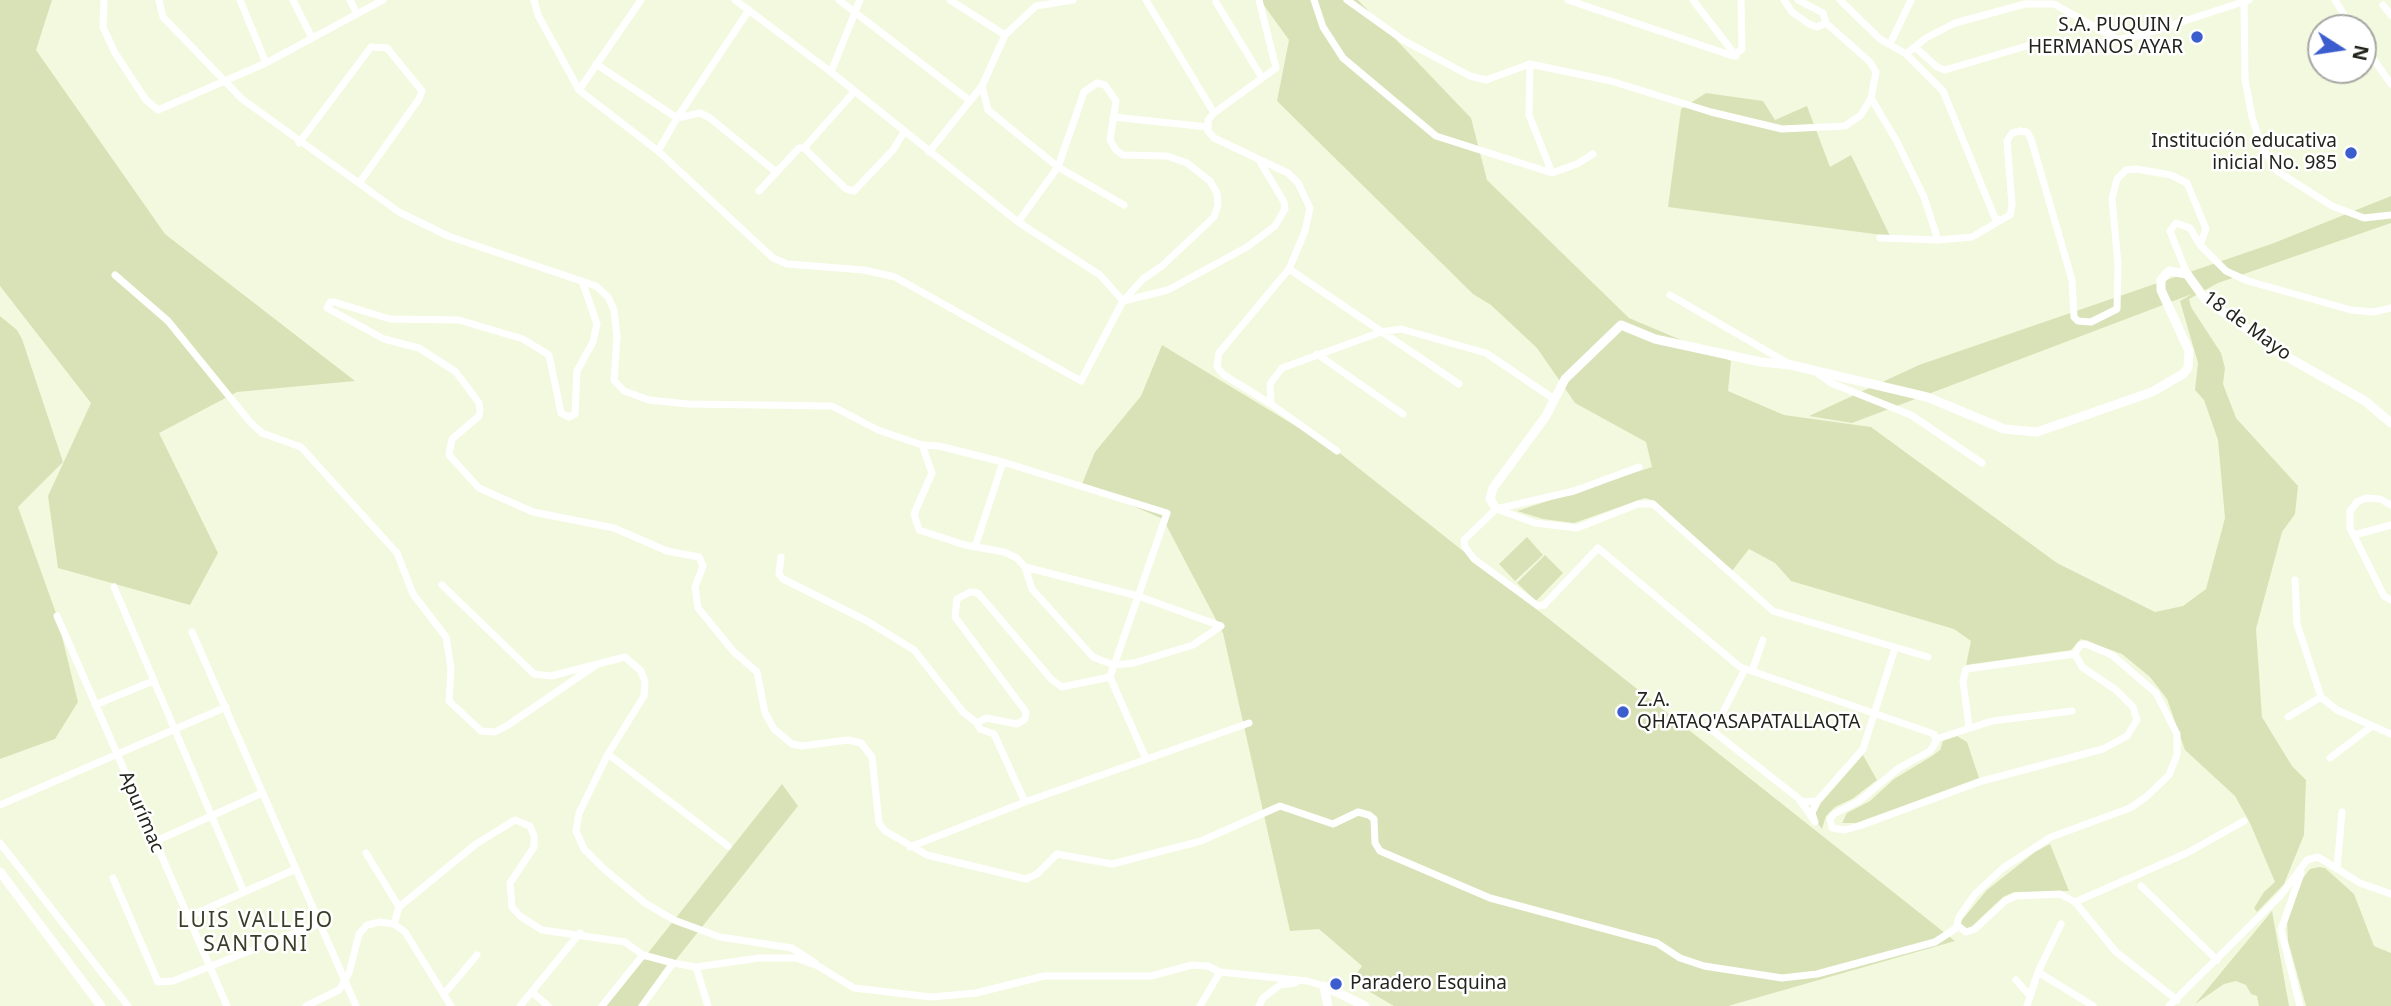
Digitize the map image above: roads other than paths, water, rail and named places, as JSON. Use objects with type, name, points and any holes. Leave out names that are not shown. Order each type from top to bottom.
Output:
[{"type":"street","points":[[104,0],[103,27],[115,53],[154,109],[163,109],[224,83],[383,0]]},
{"type":"street","points":[[159,0],[163,17],[224,83],[299,143],[360,182],[399,212],[423,225],[596,286],[608,297],[614,310],[617,337],[614,380],[624,391],[649,400],[688,404],[832,406],[878,430],[922,445],[939,446],[1003,461],[1167,513],[1110,677],[1146,760]]},
{"type":"street","points":[[240,0],[266,63]]},
{"type":"street","points":[[293,0],[312,38]]},
{"type":"street","points":[[350,0],[357,14]]},
{"type":"street","points":[[534,0],[538,15],[579,90],[658,151],[772,258],[787,264],[864,270],[895,277],[1081,381],[1124,301],[1143,279],[1200,232],[1213,217],[1218,205],[1217,193],[1210,181],[1187,163],[1167,156],[1122,155],[1110,141],[1116,101],[1111,89],[1097,83],[1084,92],[1058,167],[1018,222]]},
{"type":"street","points":[[579,90],[641,0]]},
{"type":"street","points":[[736,0],[831,72],[1018,222],[1100,275],[1124,301]]},
{"type":"street","points":[[839,0],[970,100]]},
{"type":"street","points":[[831,72],[860,0]]},
{"type":"street","points":[[950,0],[1005,34]]},
{"type":"street","points":[[929,152],[982,86],[1005,34],[1033,3],[1073,0]]},
{"type":"street","points":[[1146,0],[1213,113]]},
{"type":"street","points":[[1259,0],[1259,10],[1277,64],[1213,113],[1208,127],[1214,138],[1288,173],[1298,183],[1310,208],[1305,231],[1289,269],[1217,360],[1217,367],[1224,375],[1271,404],[1337,451]]},
{"type":"street","points":[[1314,0],[1323,27],[1343,58],[1436,136],[1552,173],[1577,164],[1593,153]]},
{"type":"street","points":[[1348,0],[1403,40],[1470,76],[1486,80],[1530,64],[1611,81],[1685,105],[1782,130],[1845,126],[1861,115],[1871,98],[1876,72],[1870,62],[1826,23],[1823,13],[1798,0]]},
{"type":"street","points":[[1568,0],[1736,56]]},
{"type":"street","points":[[1693,0],[1736,56]]},
{"type":"street","points":[[1736,56],[1742,49],[1741,0]]},
{"type":"street","points":[[1784,0],[1792,12],[1809,24],[1817,27],[1826,23]]},
{"type":"street","points":[[1840,0],[1880,38],[1906,54],[1943,91],[1992,215],[2001,220]]},
{"type":"street","points":[[1891,44],[1911,0]]},
{"type":"street","points":[[1906,54],[1955,23],[2025,4],[2054,4],[2118,39],[2135,37],[2246,1],[2245,79],[2252,117],[2261,145],[2277,171],[2332,206],[2364,218],[2391,215]]},
{"type":"street","points":[[1216,2],[1262,78]]},
{"type":"street","points":[[2383,5],[2391,15]]},
{"type":"street","points":[[658,151],[749,10]]},
{"type":"street","points":[[1915,47],[1937,67],[1945,70],[2040,42]]},
{"type":"street","points":[[299,143],[371,47],[377,45],[387,48],[422,87],[421,95],[360,182]]},
{"type":"street","points":[[596,64],[677,118],[700,113],[710,118],[776,172]]},
{"type":"street","points":[[1530,64],[1529,116],[1552,173]]},
{"type":"street","points":[[2377,64],[2391,85]]},
{"type":"street","points":[[982,86],[988,110],[1058,167],[1125,205]]},
{"type":"street","points":[[759,191],[799,148],[804,148],[855,92]]},
{"type":"street","points":[[1871,98],[1896,140],[1924,197],[1938,240]]},
{"type":"street","points":[[1113,117],[1208,127]]},
{"type":"street","points":[[804,148],[846,189],[854,191],[893,150],[904,132]]},
{"type":"street","points":[[1880,238],[1938,240],[1972,237],[2010,215],[2012,205],[2007,141],[2012,133],[2027,132],[2072,280],[2074,317],[2084,323],[2110,314],[2119,302],[2112,199],[2117,179],[2126,170],[2136,169],[2171,175],[2188,183],[2206,229],[2200,245],[2226,271],[2248,281],[2351,310],[2374,312],[2391,308]]},
{"type":"street","points":[[1124,301],[1168,290],[1247,247],[1275,226],[1284,209],[1284,202],[1259,160]]},
{"type":"street","name":"18 de Mayo","points":[[2200,245],[2186,225],[2172,225],[2170,231],[2173,242],[2186,274],[2205,299],[2277,351],[2365,401],[2391,423]]},
{"type":"street","points":[[1289,269],[1459,384]]},
{"type":"street","points":[[1928,657],[1773,611],[1653,504],[1638,504],[1577,528],[1535,523],[1496,509],[1490,499],[1493,488],[1565,379],[1621,325],[1655,340],[1734,357],[1791,365],[1927,397],[2004,429],[2037,432],[2152,392],[2183,374],[2188,368],[2189,351],[2163,300],[2161,281],[2169,271],[2186,274]]},
{"type":"street","points":[[116,275],[168,321],[250,422],[262,433],[301,447],[397,553],[414,594],[446,637],[451,668],[449,701],[472,724],[481,731],[495,732],[596,665]]},
{"type":"street","points":[[582,281],[597,324],[593,342],[577,372],[575,414],[569,417],[561,413],[549,355],[523,339],[459,320],[390,319],[334,302],[330,302],[327,308],[384,339],[419,348],[456,372],[479,403],[480,410],[479,416],[452,439],[449,455],[479,488],[533,512],[614,528],[667,551],[699,557],[703,566],[695,587],[698,608],[734,653],[757,672],[765,713],[774,729],[792,744],[802,746],[848,740],[861,743],[872,757],[879,823],[885,831],[909,847],[947,861],[1026,879],[1037,874],[1057,854],[1112,864],[1200,841],[1275,807],[1287,807],[1333,824],[1358,812],[1374,819],[1375,843],[1380,851],[1490,898],[1657,943],[1680,958],[1704,966],[1782,978],[1817,974],[1935,942],[1958,927]]},
{"type":"street","points":[[1670,295],[1791,365]]},
{"type":"street","points":[[1271,404],[1270,383],[1274,374],[1317,354],[1381,332],[1401,330],[1486,352],[1554,399]]},
{"type":"street","points":[[1317,354],[1403,414]]},
{"type":"street","points":[[1814,370],[1831,383],[1911,415],[1982,463]]},
{"type":"street","points":[[922,445],[932,473],[930,484],[914,514],[919,530],[975,547],[1004,552],[1025,567],[1138,596],[1221,626],[1193,645],[1134,663],[1114,665],[1093,657],[1083,649],[1032,589],[1025,567]]},
{"type":"street","points":[[975,547],[1003,461]]},
{"type":"street","points":[[1639,467],[1574,491],[1496,509],[1464,540],[1465,547],[1474,559],[1538,606],[1544,606],[1598,548],[1724,656],[1749,670],[1929,732],[1936,739]]},
{"type":"street","points":[[2391,505],[2380,499],[2357,502],[2350,511],[2350,528],[2384,596],[2391,600]]},
{"type":"street","points":[[2354,535],[2391,525]]},
{"type":"street","points":[[781,557],[779,574],[783,579],[867,621],[914,650],[963,712],[981,729],[994,734],[1025,802]]},
{"type":"street","points":[[2295,580],[2297,624],[2321,697],[2337,710],[2391,734]]},
{"type":"street","points":[[442,585],[534,674],[551,676],[625,657],[635,662],[645,682],[644,696],[608,754],[579,813],[576,831],[584,849],[604,869],[645,903],[674,920],[702,932],[739,941],[792,948],[854,988],[931,997],[976,993],[1044,976],[1150,976],[1192,965],[1208,966],[1220,972],[1307,981],[1324,986],[1365,1006]]},
{"type":"street","points":[[114,587],[173,731],[244,892]]},
{"type":"street","points":[[977,723],[986,718],[1017,724],[1025,719],[1026,712],[955,617],[955,604],[961,595],[978,593],[1057,685],[1067,688],[1110,677]]},
{"type":"street","name":"Apurímac","points":[[57,616],[227,1006]]},
{"type":"street","points":[[192,632],[356,1006]]},
{"type":"street","points":[[1719,720],[1749,670],[1763,640]]},
{"type":"street","points":[[1958,927],[1959,917],[1975,894],[2003,868],[2051,836],[2130,808],[2161,784],[2173,766],[2177,755],[2177,734],[2156,693],[2130,668],[2095,647],[2080,645],[2075,654]]},
{"type":"street","points":[[1799,799],[1815,822],[1812,813],[1817,801],[1863,749],[1895,648]]},
{"type":"street","points":[[1969,727],[1963,681],[1966,669],[2075,654]]},
{"type":"street","points":[[2072,711],[1992,721],[1936,739],[1930,751],[1899,768],[1859,801],[1834,814],[1830,819],[1832,828],[1844,830],[1863,825],[1983,780],[2103,750],[2127,736],[2137,720],[2133,707],[2116,690],[2082,667],[2075,654]]},
{"type":"street","points":[[95,705],[153,681]]},
{"type":"street","points":[[2288,717],[2321,697]]},
{"type":"street","points":[[0,805],[226,707]]},
{"type":"street","points":[[909,847],[1025,802],[1249,723]]},
{"type":"street","points":[[2330,758],[2372,726]]},
{"type":"street","points":[[1713,731],[1799,799],[1806,803],[1817,801]]},
{"type":"street","points":[[608,754],[728,846]]},
{"type":"street","points":[[154,842],[262,793]]},
{"type":"street","points":[[2337,869],[2342,812]]},
{"type":"street","points":[[394,924],[399,907],[476,844],[515,820],[530,826],[534,847],[510,883],[512,907],[520,916],[542,930],[580,933],[625,942],[643,955],[696,967],[759,958],[796,958],[818,966]]},
{"type":"street","points":[[2075,902],[2187,853],[2244,821]]},
{"type":"street","points":[[0,843],[128,1006]]},
{"type":"street","points":[[366,853],[399,907]]},
{"type":"street","points":[[2169,1006],[2281,895],[2307,860],[2318,857],[2360,883],[2391,894]]},
{"type":"street","points":[[2300,1006],[2281,930],[2303,866]]},
{"type":"street","points":[[188,917],[296,869]]},
{"type":"street","points":[[0,872],[101,1006]]},
{"type":"street","points":[[113,878],[155,979],[162,983],[211,967],[318,924]]},
{"type":"street","points":[[2141,886],[2217,960]]},
{"type":"street","points":[[1958,927],[1966,932],[1975,929],[2005,901],[2016,896],[2060,894],[2075,902],[2116,952],[2177,1000]]},
{"type":"street","points":[[306,1006],[339,990],[345,983],[359,934],[367,925],[394,924],[405,933],[451,1006]]},
{"type":"street","points":[[2027,1006],[2038,972],[2061,924]]},
{"type":"street","points":[[520,1006],[580,933]]},
{"type":"street","points":[[602,1006],[643,955]]},
{"type":"street","points":[[444,993],[477,956]]},
{"type":"street","points":[[642,1006],[673,963]]},
{"type":"street","points":[[696,967],[708,1006]]},
{"type":"street","points":[[1200,1006],[1220,972]]},
{"type":"street","points":[[2038,972],[2093,1006]]},
{"type":"street","points":[[2016,980],[2030,996]]},
{"type":"street","points":[[1259,1006],[1263,998],[1280,985],[1307,981]]},
{"type":"street","points":[[1324,986],[1328,1006]]},
{"type":"street","points":[[533,993],[548,1006]]},
{"type":"street","points":[[928,1006],[931,997]]},
{"type":"place","name":"S.A. PUQUIN / HERMANOS AYAR","points":[[2197,37]]},
{"type":"place","name":"Institución educativa inicial No. 985","points":[[2351,153]]},
{"type":"place","name":"Z.A. QHATAQ'ASAPATALLAQTA","points":[[1623,712]]},
{"type":"place","name":"Paradero Esquina","points":[[1336,984]]},
{"type":"district","name":"LUIS VALLEJO SANTONI","points":[[256,933]]}]
